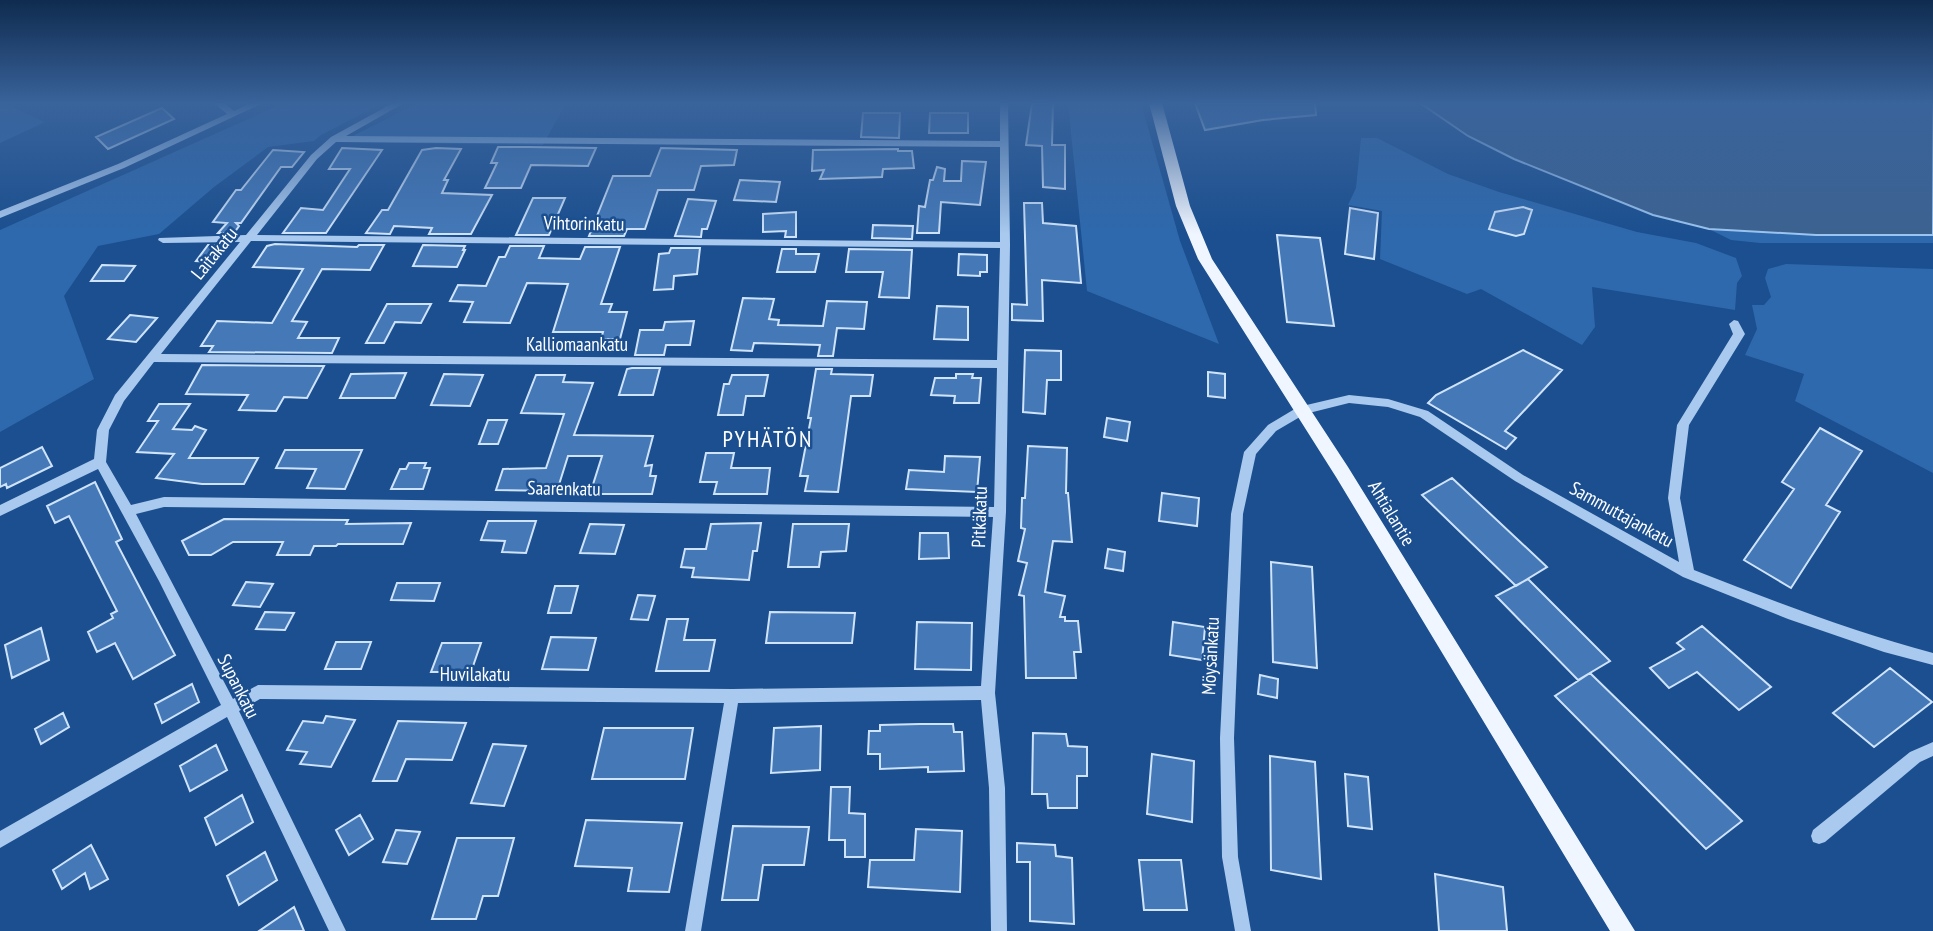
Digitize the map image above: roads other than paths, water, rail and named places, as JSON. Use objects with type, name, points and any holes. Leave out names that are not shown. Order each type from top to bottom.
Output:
[{"type":"main road","name":"Ahtialantie","points":[[1167,146],[1183,206],[1205,259],[1302,410],[1623,931]]},
{"type":"street","points":[[0,215],[163,146]]},
{"type":"street","name":"Laitakatu","points":[[100,462],[103,430],[119,398],[314,157],[326,146]]},
{"type":"street","name":"Pitkäkatu","points":[[999,931],[997,789],[988,693],[1000,512],[1004,146]]},
{"type":"street","name":"Vihtorinkatu","points":[[163,240],[250,238],[1005,245]]},
{"type":"street","points":[[1688,573],[1674,498],[1683,425],[1739,334],[1734,324]]},
{"type":"street","name":"Kalliomaankatu","points":[[153,358],[1001,364]]},
{"type":"street","name":"Sammuttajankatu","points":[[1302,410],[1349,400],[1388,404],[1424,414],[1519,478],[1688,573],[1788,613],[1884,646],[1933,659]]},
{"type":"street","name":"Möysänkatu","points":[[1243,931],[1230,857],[1227,738],[1237,514],[1250,452],[1272,428],[1302,410]]},
{"type":"street","points":[[0,511],[100,462]]},
{"type":"street","name":"Supankatu","points":[[100,462],[129,511],[338,931]]},
{"type":"street","name":"Saarenkatu","points":[[129,511],[164,502],[178,502],[1000,512]]},
{"type":"street","name":"Huvilakatu","points":[[0,840],[258,692],[732,696],[988,693]]},
{"type":"street","points":[[693,931],[732,696]]},
{"type":"street","points":[[1819,836],[1915,757],[1933,749]]},
{"type":"district","name":"PYHÄTÖN","points":[[768,439]]}]
